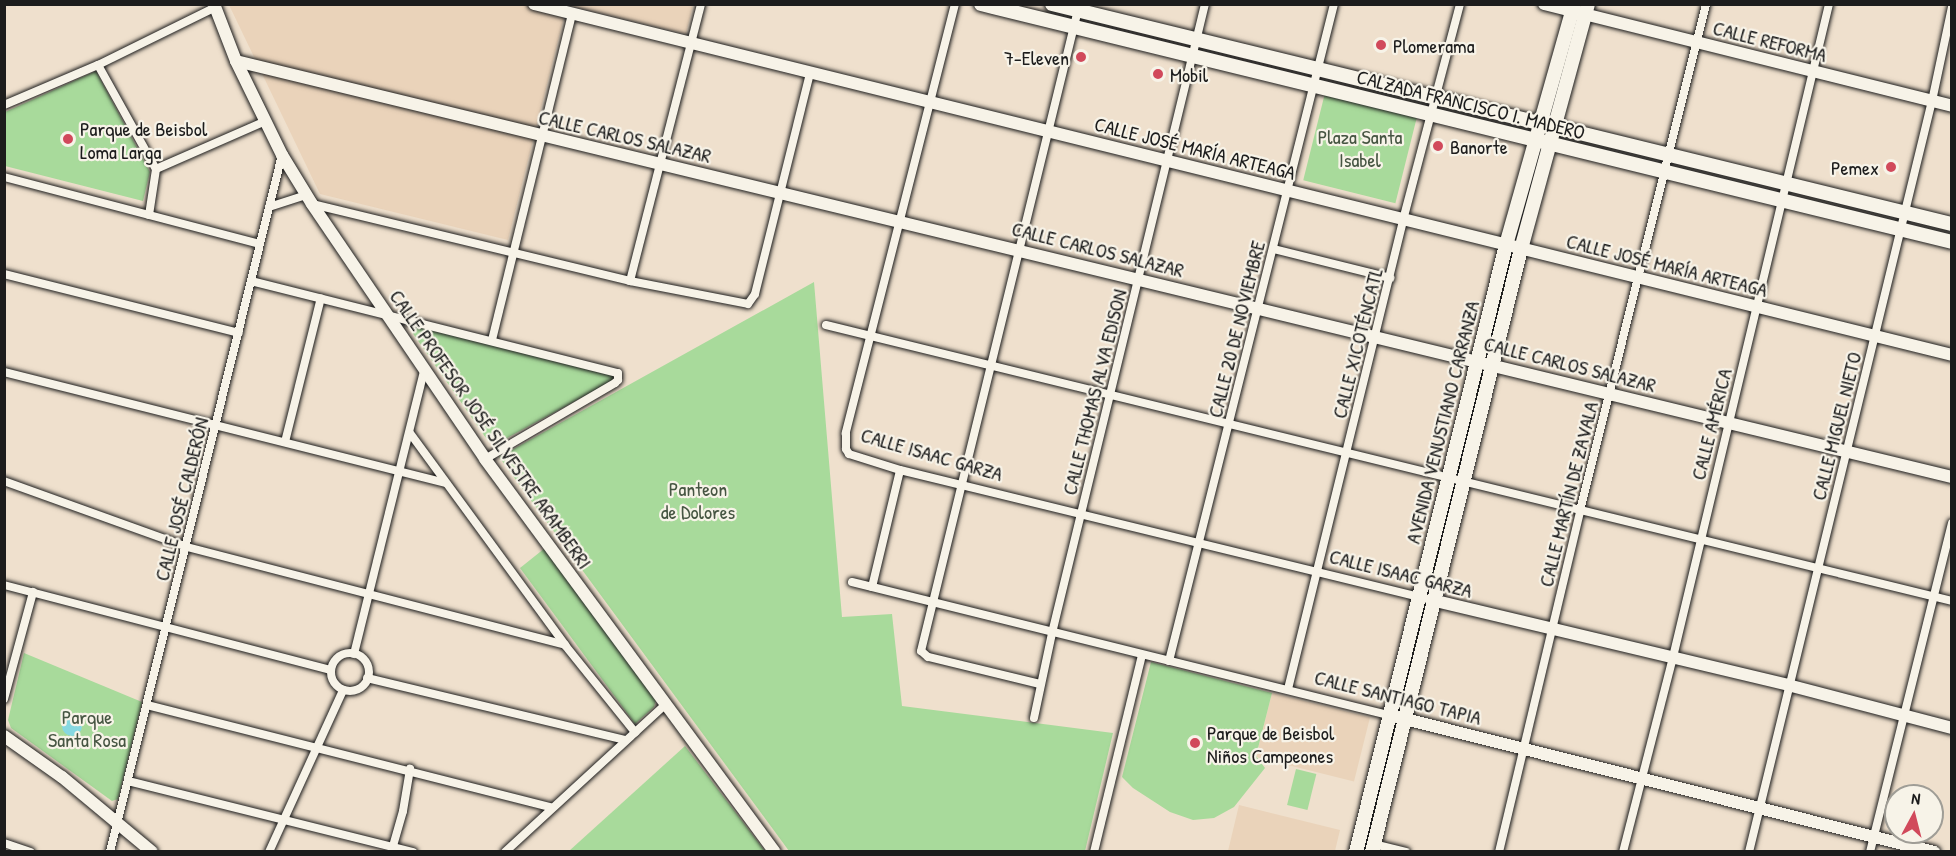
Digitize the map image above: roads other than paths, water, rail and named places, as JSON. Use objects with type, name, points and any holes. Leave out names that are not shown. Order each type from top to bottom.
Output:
[{"type":"main road","name":"CALZADA FRANCISCO I. MADERO","points":[[981,4],[1952,242]]},
{"type":"main road","name":"CALZADA FRANCISCO I. MADERO","points":[[1052,4],[1078,8],[1196,40],[1952,224]]},
{"type":"main road","name":"AVENIDA VENUSTIANO CARRANZA","points":[[1356,852],[1388,715],[1506,245],[1540,123],[1580,9]]},
{"type":"main road","name":"AVENIDA VENUSTIANO CARRANZA","points":[[1373,848],[1436,601],[1491,365],[1551,144],[1580,9]]},
{"type":"street","name":"CALLE JOSÉ MARÍA ARTEAGA","points":[[534,4],[1952,355]]},
{"type":"street","points":[[630,281],[701,4]]},
{"type":"street","points":[[871,335],[955,4]]},
{"type":"street","name":"CALLE THOMAS ALVA EDISON","points":[[1034,718],[1052,633],[1205,4]]},
{"type":"street","name":"CALLE 20 DE NOVIEMBRE","points":[[1169,661],[1334,4]]},
{"type":"street","name":"CALLE XICOTÉNCATL","points":[[1288,689],[1403,220],[1460,4]]},
{"type":"street","name":"CALLE REFORMA","points":[[1544,4],[1580,9],[1697,43],[1952,106]]},
{"type":"street","name":"CALLE MARTÍN DE ZAVALA","points":[[1499,852],[1580,511],[1640,278],[1706,4]]},
{"type":"street","name":"CALLE AMÉRICA","points":[[1623,852],[1673,657],[1829,4]]},
{"type":"street","points":[[4,105],[98,65],[215,6]]},
{"type":"street","name":"CALLE PROFESOR JOSÉ SILVESTRE ARAMBERRI","points":[[215,6],[236,61],[282,155],[309,200],[485,459],[775,852]]},
{"type":"street","name":"CALLE MIGUEL NIETO","points":[[1749,852],[1932,101],[1952,7]]},
{"type":"street","points":[[1040,684],[928,657],[921,651],[1078,8]]},
{"type":"street","points":[[492,340],[572,14]]},
{"type":"street","name":"CALLE CARLOS SALAZAR","points":[[236,61],[542,137],[781,191],[1375,338],[1952,477]]},
{"type":"street","points":[[98,65],[156,169],[149,215]]},
{"type":"street","points":[[269,207],[309,200],[630,281],[742,304],[753,300],[810,73]]},
{"type":"street","points":[[156,169],[266,121]]},
{"type":"street","name":"CALLE JOSÉ CALDERÓN","points":[[110,852],[282,155]]},
{"type":"street","points":[[4,177],[259,244]]},
{"type":"street","points":[[1274,249],[1390,278]]},
{"type":"street","points":[[4,274],[239,333]]},
{"type":"street","points":[[251,281],[615,370],[619,376],[615,383],[485,459]]},
{"type":"street","points":[[285,442],[321,298]]},
{"type":"street","points":[[826,325],[1952,601]]},
{"type":"street","name":"CALLE ISAAC GARZA","points":[[871,335],[846,433],[846,449],[854,457],[1551,630],[1788,685],[1952,728]]},
{"type":"street","points":[[354,654],[424,371]]},
{"type":"street","points":[[4,372],[445,483]]},
{"type":"street","points":[[410,433],[565,645],[635,732]]},
{"type":"street","points":[[872,587],[900,470]]},
{"type":"street","points":[[4,481],[187,547],[565,645]]},
{"type":"street","points":[[1870,852],[1952,523]]},
{"type":"street","name":"CALLE SANTIAGO TAPIA","points":[[852,582],[1934,852]]},
{"type":"street","points":[[4,585],[330,670]]},
{"type":"street","points":[[4,699],[33,592]]},
{"type":"street","points":[[354,654],[365,660],[367,678],[360,688],[352,691],[343,690],[335,685],[330,670],[338,658],[354,654]]},
{"type":"street","points":[[1094,852],[1142,655]]},
{"type":"street","points":[[367,678],[625,740]]},
{"type":"street","points":[[269,852],[315,746],[343,690]]},
{"type":"street","points":[[147,705],[551,807]]},
{"type":"street","points":[[505,852],[551,807],[665,705]]},
{"type":"street","points":[[4,736],[62,777],[152,852]]},
{"type":"street","points":[[393,846],[403,811],[410,770]]},
{"type":"street","points":[[128,781],[413,852]]},
{"type":"street","points":[[4,843],[30,852]]},
{"type":"street","points":[[1373,848],[1406,852]]},
{"type":"water","points":[[68,716],[76,716],[82,722],[82,730],[76,736],[68,736],[62,730],[62,722]]},
{"type":"place","name":"Plomerama","points":[[1381,45]]},
{"type":"place","name":"7-Eleven","points":[[1081,57]]},
{"type":"place","name":"Mobil","points":[[1158,74]]},
{"type":"place","name":"Parque de Beisbol Loma Larga","points":[[68,139]]},
{"type":"place","name":"Banorte","points":[[1438,146]]},
{"type":"place","name":"Pemex","points":[[1891,167]]},
{"type":"place","name":"Parque de Beisbol Niños Campeones","points":[[1195,743]]},
{"type":"park label","name":"Plaza Santa Isabel","points":[[1360,148]]},
{"type":"park label","name":"Panteon de Dolores","points":[[698,500]]},
{"type":"park label","name":"Parque Santa Rosa","points":[[87,728]]}]
